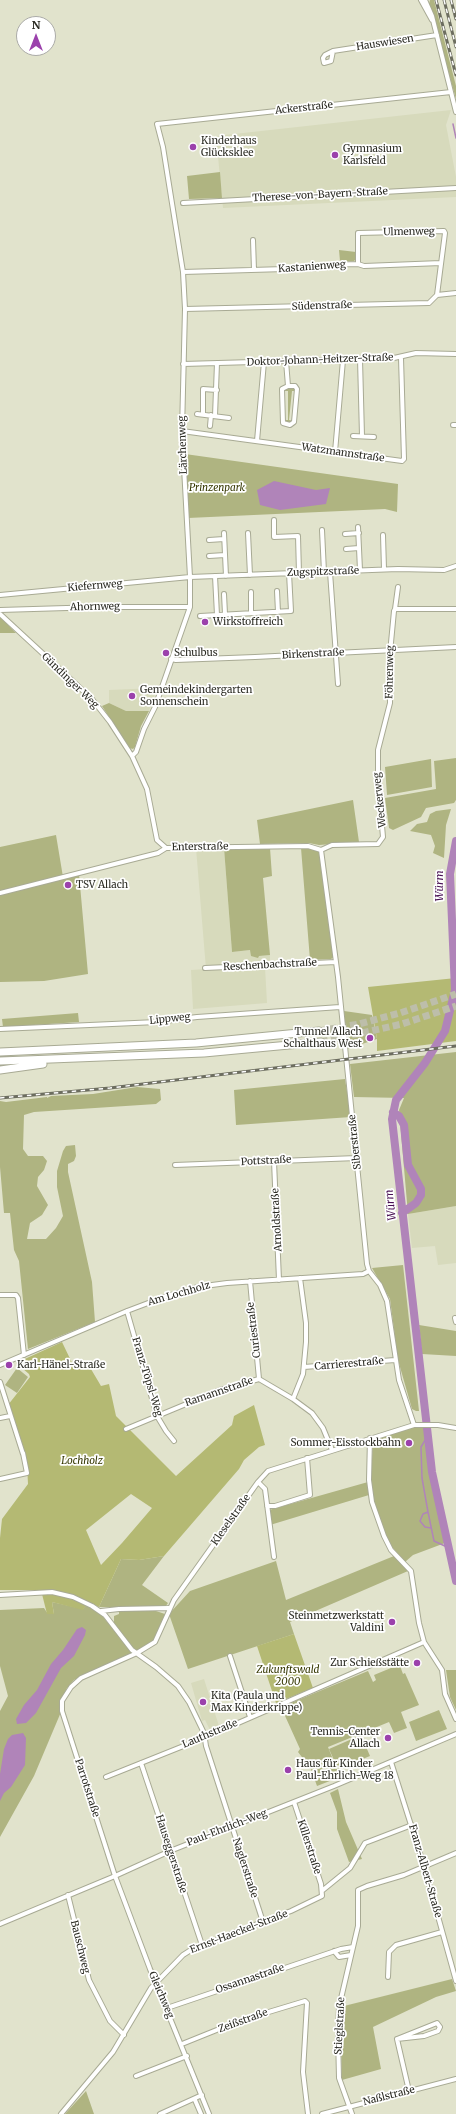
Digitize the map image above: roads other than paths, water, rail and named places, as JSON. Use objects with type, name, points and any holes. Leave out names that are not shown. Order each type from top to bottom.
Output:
[{"type":"highway","points":[[0,1052],[196,1043],[319,1031]]},
{"type":"highway","points":[[0,1061],[204,1053],[321,1042]]},
{"type":"highway","points":[[0,1070],[60,1059]]},
{"type":"street","points":[[421,0],[433,22]]},
{"type":"street","points":[[425,0],[437,35],[456,112]]},
{"type":"street","name":"Hauswiesen","points":[[333,51],[437,35]]},
{"type":"street","name":"Ackerstraße","points":[[157,124],[451,92]]},
{"type":"street","name":"Lärchenweg","points":[[132,756],[136,752],[190,607],[190,577],[182,431],[185,309],[183,272],[163,147],[157,124]]},
{"type":"street","name":"Therese-von-Bayern-Straße","points":[[183,203],[456,188]]},
{"type":"street","name":"Ulmenweg","points":[[358,264],[358,233],[444,231],[442,263],[437,295]]},
{"type":"street","points":[[253,240],[254,270]]},
{"type":"street","name":"Kastanienweg","points":[[183,272],[254,270],[358,264],[364,266],[442,263]]},
{"type":"street","name":"Südenstraße","points":[[185,309],[429,302],[437,295],[456,294]]},
{"type":"street","name":"Doktor-Johann-Heitzer-Straße","points":[[183,364],[401,358],[416,353],[456,354]]},
{"type":"street","name":"Watzmannstraße","points":[[182,431],[395,460],[404,459],[401,358]]},
{"type":"street","points":[[360,359],[362,436]]},
{"type":"street","points":[[335,452],[343,360]]},
{"type":"street","points":[[286,361],[288,386]]},
{"type":"street","points":[[257,441],[264,362]]},
{"type":"street","points":[[210,426],[217,390],[217,363]]},
{"type":"street","points":[[288,386],[295,386],[297,389],[294,422],[290,425],[284,423],[282,389],[288,386]]},
{"type":"street","points":[[203,414],[203,389],[217,390]]},
{"type":"street","points":[[198,414],[229,418]]},
{"type":"street","points":[[353,436],[374,437]]},
{"type":"street","points":[[274,520],[274,537],[298,536],[299,573]]},
{"type":"street","points":[[358,527],[360,570]]},
{"type":"street","points":[[322,530],[324,572]]},
{"type":"street","points":[[224,533],[226,576]]},
{"type":"street","points":[[248,533],[250,575]]},
{"type":"street","points":[[345,534],[359,533]]},
{"type":"street","points":[[383,535],[384,569]]},
{"type":"street","points":[[209,540],[224,539]]},
{"type":"street","points":[[346,549],[359,548]]},
{"type":"street","points":[[209,556],[225,555]]},
{"type":"street","name":"Zugspitzstraße","points":[[190,577],[384,569],[444,570],[456,566]]},
{"type":"street","points":[[330,572],[338,684]]},
{"type":"street","points":[[200,616],[291,611],[289,573]]},
{"type":"street","points":[[215,576],[217,615]]},
{"type":"street","name":"Kiefernweg","points":[[0,595],[190,577]]},
{"type":"street","name":"Föhrenweg","points":[[378,758],[379,743],[390,703],[390,650],[398,587]]},
{"type":"street","points":[[277,591],[278,612]]},
{"type":"street","points":[[251,592],[251,613]]},
{"type":"street","points":[[224,594],[225,614]]},
{"type":"street","name":"Ahornweg","points":[[0,610],[100,607],[190,607]]},
{"type":"street","points":[[395,609],[456,609]]},
{"type":"street","name":"Gündinger Weg","points":[[0,614],[96,704],[132,756],[147,789],[157,840],[166,848]]},
{"type":"street","name":"Birkenstraße","points":[[171,659],[176,660],[456,647]]},
{"type":"street","name":"Weckerweg","points":[[378,758],[378,781],[383,827],[383,837],[381,843]]},
{"type":"street","name":"Enterstraße","points":[[0,893],[158,853],[166,848],[308,846],[321,850],[332,845],[375,845],[381,843]]},
{"type":"street","name":"Siberstraße","points":[[321,850],[336,962],[357,1158],[365,1256],[369,1271],[380,1285],[387,1301],[395,1360],[403,1395],[414,1425]]},
{"type":"street","name":"Reschenbachstraße","points":[[205,968],[336,962]]},
{"type":"street","name":"Lippweg","points":[[0,1029],[157,1022],[196,1016],[340,1007]]},
{"type":"street","name":"Pottstraße","points":[[175,1165],[357,1158]]},
{"type":"street","name":"Arnoldstraße","points":[[274,1161],[280,1280]]},
{"type":"street","name":"Am Lochholz","points":[[0,1365],[127,1311],[164,1297],[197,1287],[250,1281],[363,1274],[369,1271]]},
{"type":"street","points":[[293,1399],[300,1386],[304,1367],[306,1323],[300,1278]]},
{"type":"street","name":"Curiestraße","points":[[250,1281],[259,1379]]},
{"type":"street","points":[[0,1295],[16,1295],[18,1298],[24,1355]]},
{"type":"street","name":"Franz-Töpsl-Weg","points":[[127,1311],[158,1416],[166,1432],[174,1441]]},
{"type":"street","name":"Carrierestraße","points":[[304,1367],[395,1360]]},
{"type":"street","name":"Ramannstraße","points":[[126,1429],[233,1385],[259,1379],[293,1399],[318,1420],[326,1434],[332,1450]]},
{"type":"street","points":[[0,1382],[15,1430],[19,1434],[27,1473],[0,1479]]},
{"type":"street","points":[[0,1418],[10,1416]]},
{"type":"street","name":"Kleselstraße","points":[[62,1701],[71,1687],[80,1678],[137,1653],[150,1645],[159,1636],[169,1608],[258,1482],[268,1471],[414,1425],[456,1428]]},
{"type":"street","points":[[370,1438],[369,1480],[372,1502],[384,1536],[391,1550],[411,1571],[419,1623],[424,1642],[442,1670],[446,1694],[456,1719]]},
{"type":"street","points":[[267,1506],[275,1506],[306,1497],[311,1492],[306,1458]]},
{"type":"street","points":[[258,1482],[265,1489],[274,1557]]},
{"type":"street","points":[[0,1595],[52,1592],[73,1597],[101,1611],[119,1608],[169,1608]]},
{"type":"street","name":"Naglerstraße","points":[[101,1611],[125,1642],[178,1686],[189,1702],[206,1737],[206,1746],[263,1922]]},
{"type":"street","name":"Lauthstraße","points":[[106,1777],[206,1737],[424,1642]]},
{"type":"street","points":[[230,1656],[250,1717]]},
{"type":"street","name":"Parrotstraße","points":[[62,1701],[62,1711],[115,1876]]},
{"type":"street","name":"Paul-Ehrlich-Weg","points":[[0,1924],[115,1876],[170,1851],[294,1802],[456,1734]]},
{"type":"street","name":"Franz-Albert-Straße","points":[[391,1762],[412,1825],[456,1981]]},
{"type":"street","name":"Hauseggerstraße","points":[[141,1763],[202,1945]]},
{"type":"street","name":"Killerstraße","points":[[294,1802],[323,1892]]},
{"type":"street","name":"Ernst-Haeckel-Straße","points":[[61,2114],[106,2061],[124,2036],[144,1998],[156,1982],[183,1955],[202,1945],[306,1905],[319,1898],[323,1892],[350,1868],[365,1843],[412,1825]]},
{"type":"street","points":[[424,1866],[456,1853]]},
{"type":"street","name":"Stieglstraße","points":[[352,2114],[339,2078],[338,2036],[339,2007],[358,1926],[358,1890],[424,1866]]},
{"type":"street","name":"Gleichweg","points":[[115,1876],[209,2114]]},
{"type":"street","name":"Bauschweg","points":[[68,1895],[84,1966],[89,1980],[110,2021],[124,2036]]},
{"type":"street","points":[[388,1977],[389,1952],[396,1945],[442,1932]]},
{"type":"street","name":"Ossannastraße","points":[[167,2008],[334,1951],[353,1947]]},
{"type":"street","points":[[334,1951],[339,1956],[351,1955]]},
{"type":"street","name":"Zeißstraße","points":[[182,2044],[240,2021],[305,2001],[307,2003],[304,2086],[308,2114]]},
{"type":"street","points":[[436,2023],[440,2027],[438,2031],[424,2036],[397,2039],[436,2023]]},
{"type":"street","points":[[397,2039],[408,2091]]},
{"type":"street","points":[[136,2076],[187,2056]]},
{"type":"street","name":"Naßlstraße","points":[[322,2114],[456,2079]]},
{"type":"street","points":[[160,2114],[195,2100],[202,2095]]},
{"type":"street","points":[[195,2100],[200,2114]]},
{"type":"waterway","points":[[453,124],[456,138]]},
{"type":"waterway","name":"Würm","points":[[456,841],[450,874],[455,990],[445,1031],[425,1063],[396,1100],[392,1119],[432,1472],[456,1581]]},
{"type":"waterway","points":[[393,1112],[399,1116],[404,1125],[408,1165],[421,1189],[421,1195],[416,1203],[402,1213]]},
{"type":"waterway","points":[[427,1437],[421,1447],[422,1478],[428,1512],[434,1541],[447,1547]]},
{"type":"waterway","points":[[428,1512],[423,1514],[420,1521],[425,1527],[431,1528]]},
{"type":"tunnel","points":[[319,1031],[359,1024],[400,1013],[456,994]]},
{"type":"tunnel","points":[[321,1042],[402,1024],[456,1006]]},
{"type":"railway","points":[[436,0],[456,75]]},
{"type":"railway","points":[[444,0],[456,47]]},
{"type":"railway","points":[[451,0],[456,19]]},
{"type":"railway","points":[[0,1098],[110,1088],[456,1046]]},
{"type":"place","name":"Kinderhaus Glücksklee","points":[[193,147]]},
{"type":"place","name":"Gymnasium Karlsfeld","points":[[335,155]]},
{"type":"place","name":"Wirkstoffreich","points":[[205,622]]},
{"type":"place","name":"Schulbus","points":[[166,653]]},
{"type":"place","name":"Gemeindekindergarten Sonnenschein","points":[[132,696]]},
{"type":"place","name":"TSV Allach","points":[[68,885]]},
{"type":"place","name":"Tunnel Allach Schalthaus West","points":[[370,1038]]},
{"type":"place","name":"Karl-Hänel-Straße","points":[[9,1365]]},
{"type":"place","name":"Sommer-Eisstockbahn","points":[[409,1443]]},
{"type":"place","name":"Steinmetzwerkstatt Valdini","points":[[392,1622]]},
{"type":"place","name":"Zur Schießstätte","points":[[417,1663]]},
{"type":"place","name":"Kita (Paula und Max Kinderkrippe)","points":[[203,1702]]},
{"type":"place","name":"Tennis-Center Allach","points":[[388,1738]]},
{"type":"place","name":"Haus für Kinder Paul-Ehrlich-Weg 18","points":[[288,1770]]},
{"type":"park label","name":"Prinzenpark","points":[[217,488]]},
{"type":"park label","name":"Lochholz","points":[[82,1461]]},
{"type":"park label","name":"Zukunftswald 2000","points":[[288,1676]]}]
